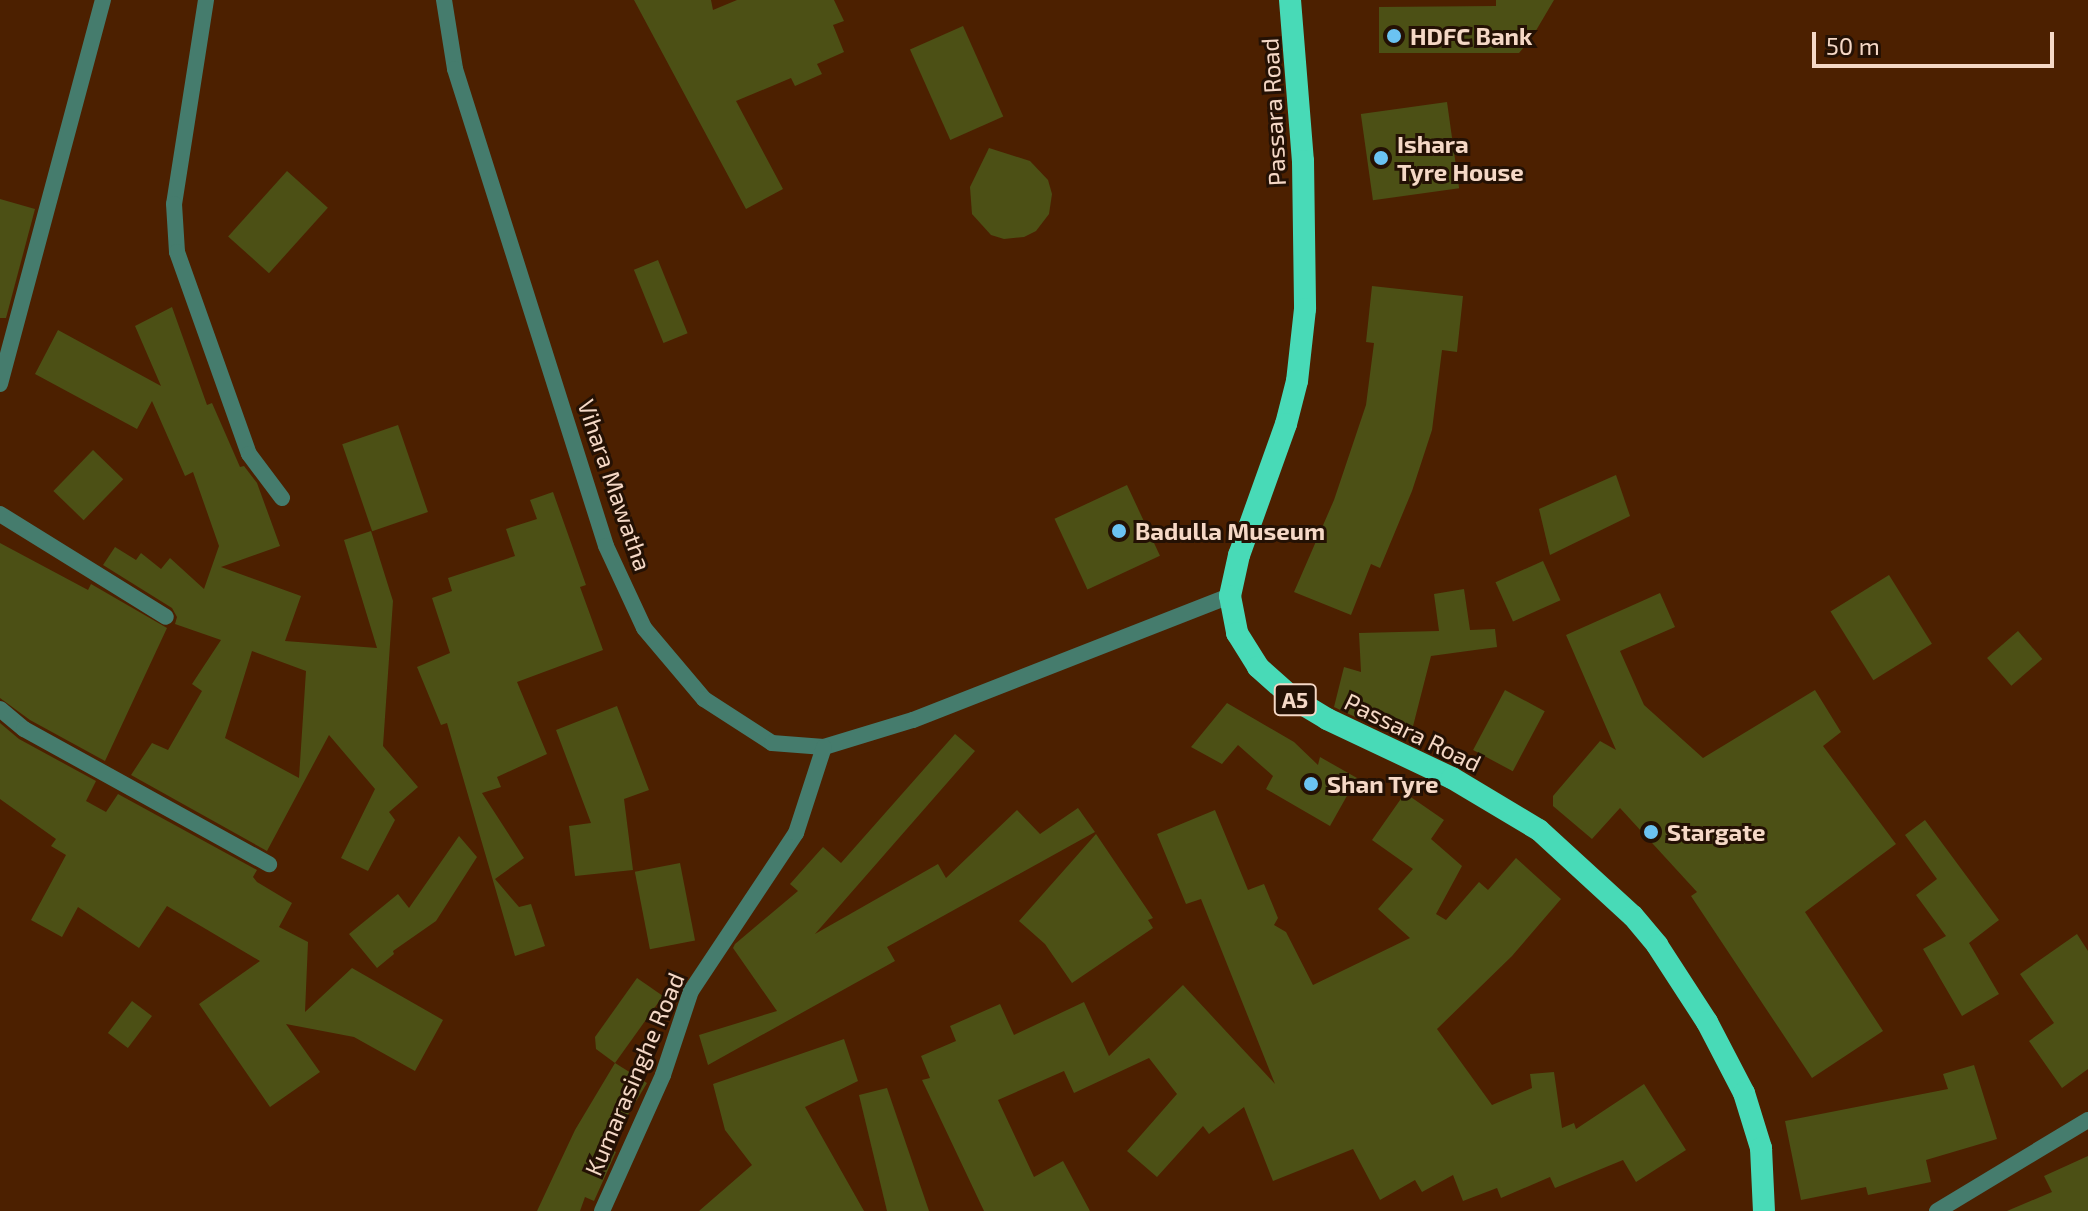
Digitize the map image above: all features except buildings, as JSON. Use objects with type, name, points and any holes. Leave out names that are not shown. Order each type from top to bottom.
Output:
[{"type":"highway","name":"Passara Road","points":[[1290,0],[1303,161],[1306,273],[1302,342],[1286,424],[1239,555],[1230,596],[1237,633],[1247,652],[1283,690],[1327,719],[1452,778],[1527,822],[1573,857],[1633,916],[1707,1022],[1744,1093],[1761,1148],[1764,1211]]},
{"type":"street","points":[[0,384],[103,0]]},
{"type":"street","points":[[206,0],[174,204],[177,252],[249,454],[282,498]]},
{"type":"street","name":"Vihara Mawatha","points":[[444,0],[455,69],[601,531],[644,628],[704,699],[772,743],[824,747],[913,720],[1230,596]]},
{"type":"street","points":[[0,514],[166,617]]},
{"type":"street","points":[[0,709],[24,729],[269,864]]},
{"type":"street","name":"Kumarasinghe Road","points":[[602,1211],[663,1075],[691,991],[796,833],[824,747]]},
{"type":"street","points":[[1937,1211],[2088,1120]]},
{"type":"place","name":"HDFC Bank","points":[[1394,36]]},
{"type":"place","name":"Ishara Tyre House","points":[[1381,158]]},
{"type":"place","name":"Badulla Museum","points":[[1119,531]]},
{"type":"place","name":"Shan Tyre","points":[[1311,784]]},
{"type":"place","name":"Stargate","points":[[1651,832]]}]
